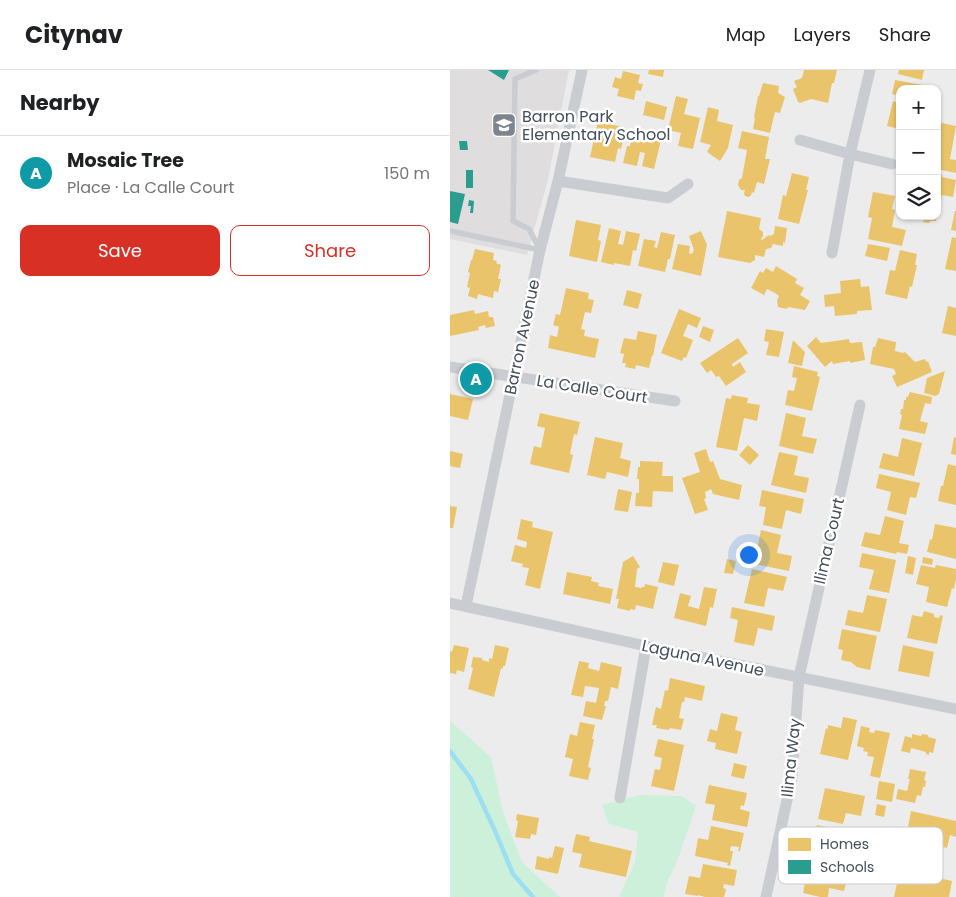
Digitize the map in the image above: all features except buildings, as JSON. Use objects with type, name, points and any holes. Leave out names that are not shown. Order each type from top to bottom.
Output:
[{"type":"street","name":"Barron Avenue","points":[[466,606],[540,250],[558,181],[582,70]]},
{"type":"street","points":[[832,253],[850,154],[870,70]]},
{"type":"street","points":[[800,140],[892,164]]},
{"type":"street","points":[[558,181],[668,198],[688,184]]},
{"type":"street","name":"La Calle Court","points":[[450,367],[675,401]]},
{"type":"street","name":"Ilima Court","points":[[799,677],[860,405]]},
{"type":"street","name":"Laguna Avenue","points":[[450,603],[646,646],[956,709]]},
{"type":"street","points":[[620,798],[646,646]]},
{"type":"street","name":"Ilima Way","points":[[781,827],[792,777],[799,677]]},
{"type":"street","name":"Ilima Way","points":[[766,897],[778,842]]},
{"type":"lane","points":[[536,70],[515,79],[513,221],[529,229],[540,250]]},
{"type":"lane","points":[[450,231],[540,250]]},
{"type":"shaded area","name":"Barron Park Elementary School","points":[[450,70],[569,70],[548,180],[527,255],[450,239]]},
{"type":"green space","points":[[450,721],[491,757],[503,812],[522,862],[560,897],[450,897]]},
{"type":"green space","points":[[640,795],[682,796],[696,806],[678,859],[666,885],[664,897],[619,897],[635,862],[638,832],[609,824],[602,805]]},
{"type":"waterway","points":[[450,751],[471,779],[513,874],[533,897]]},
{"type":"place","name":"Barron Park Elementary School","points":[[504,125]]},
{"type":"place","name":"Mosaic Tree","points":[[476,379]]}]
